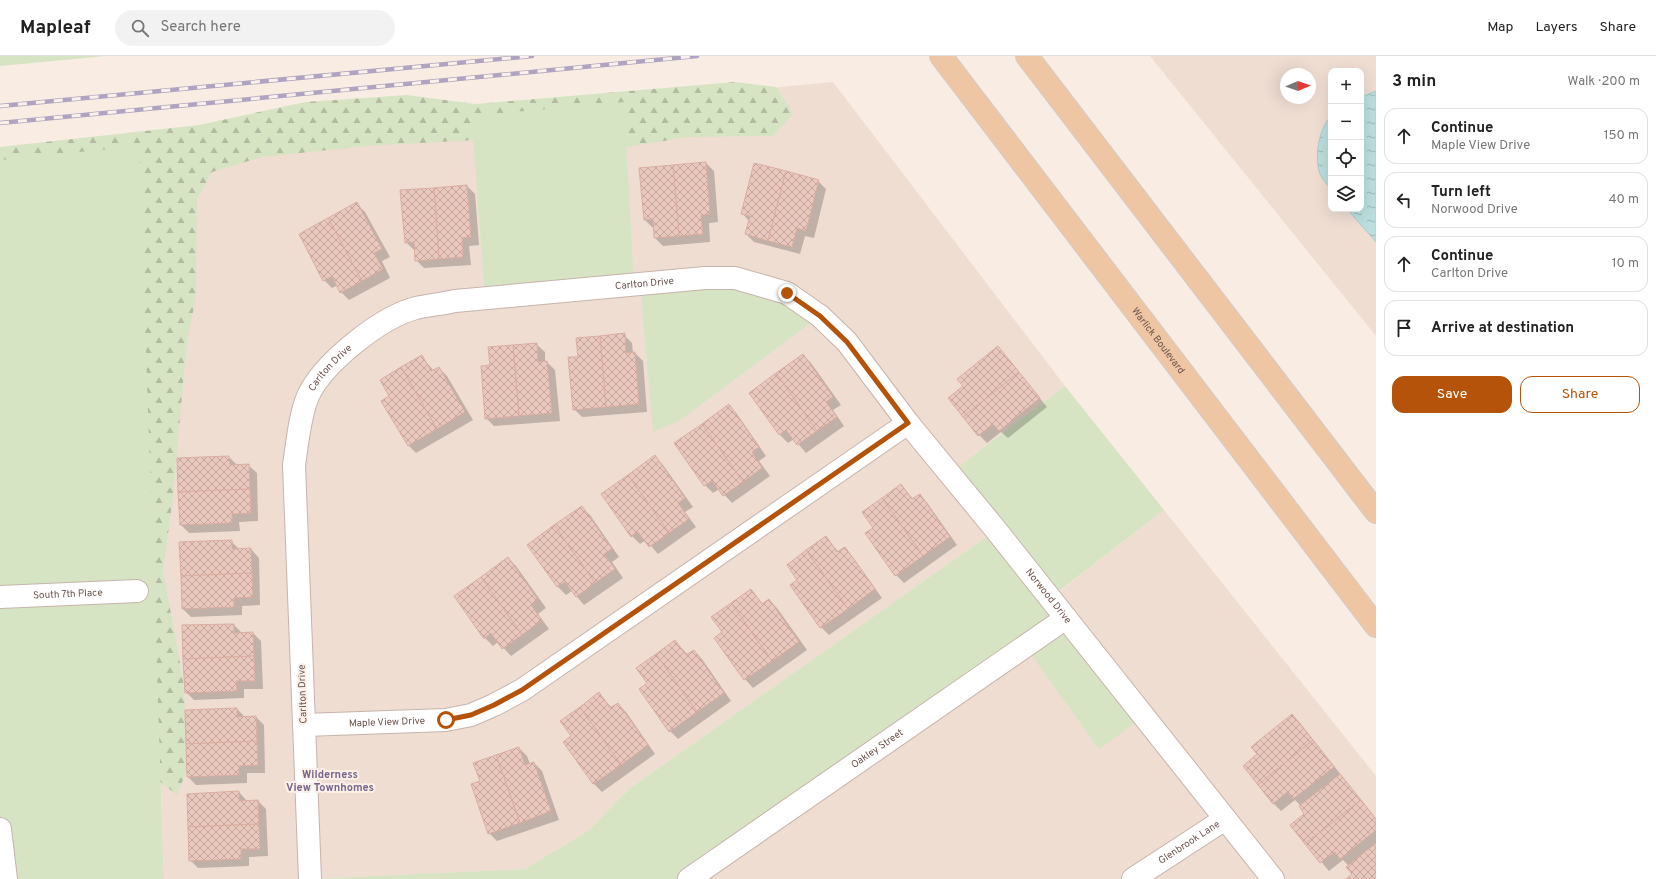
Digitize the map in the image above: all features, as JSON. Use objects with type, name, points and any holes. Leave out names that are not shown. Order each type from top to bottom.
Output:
[{"type":"main road","name":"Warlick Boulevard","points":[[941,56],[1376,626]]},
{"type":"main road","points":[[1028,56],[1376,512]]},
{"type":"lane","name":"Carlton Drive","points":[[310,879],[294,465],[300,427],[308,396],[326,370],[351,346],[384,322],[416,308],[455,302],[705,278],[735,278],[787,293],[820,316]]},
{"type":"lane","name":"Norwood Drive","points":[[820,316],[847,342],[908,423],[1066,618],[1273,879]]},
{"type":"lane","name":"Maple View Drive","points":[[304,725],[446,720],[471,715],[494,705],[522,690],[908,423]]},
{"type":"lane","name":"South 7th Place","points":[[0,597],[137,591]]},
{"type":"lane","name":"Oakley Street","points":[[689,879],[1066,618]]},
{"type":"lane","name":"Glenbrook Lane","points":[[1134,879],[1225,819]]},
{"type":"lane","points":[[0,829],[6,879]]},
{"type":"shaded area","points":[[1150,56],[1376,56],[1376,336]]},
{"type":"shaded area","points":[[833,82],[1065,386],[950,473],[996,530],[629,789],[589,830],[525,869],[310,879],[164,879],[139,146],[471,116],[485,298],[624,102]],"holes":[[[820,316],[681,420],[653,431]]]},
{"type":"shaded area","points":[[1164,510],[1376,776],[1376,879],[689,879]]},
{"type":"green space","points":[[0,56],[106,56],[0,66]]},
{"type":"green space","points":[[735,82],[776,87],[793,114],[773,136],[689,137],[608,150],[546,136],[367,146],[262,157],[212,172],[197,199],[196,298],[187,339],[173,497],[163,571],[183,679],[189,765],[177,795],[150,774],[0,481],[0,147],[199,125],[305,102],[407,95],[475,104]]},
{"type":"green space","points":[[624,102],[634,285],[485,299],[471,116]]},
{"type":"green space","points":[[139,146],[164,879],[0,879],[0,160]]},
{"type":"green space","points":[[735,278],[820,316],[681,420],[653,432],[640,284]]},
{"type":"green space","points":[[1065,386],[1164,510],[1050,598],[1144,717],[1099,749],[1025,646],[689,879],[310,879],[525,869],[589,830],[629,789],[996,530],[950,473]]},
{"type":"water","points":[[1376,91],[1376,242],[1350,212],[1364,212],[1364,96]]},
{"type":"water","points":[[1328,120],[1328,185],[1320,174],[1318,167],[1319,143],[1323,128]]},
{"type":"building","points":[[706,162],[710,214],[701,215],[703,234],[679,236],[673,165]]},
{"type":"building","points":[[754,163],[786,171],[768,241],[745,234],[750,216],[741,214]]},
{"type":"building","points":[[673,165],[679,236],[654,238],[653,219],[644,220],[639,168]]},
{"type":"building","points":[[786,171],[819,180],[806,231],[797,228],[792,247],[768,241]]},
{"type":"building","points":[[467,185],[471,237],[462,238],[463,257],[439,259],[434,188]]},
{"type":"building","points":[[434,188],[439,259],[415,261],[414,242],[405,243],[400,190]]},
{"type":"building","points":[[357,202],[382,249],[374,253],[383,269],[362,281],[328,218]]},
{"type":"building","points":[[328,218],[362,281],[340,293],[332,276],[323,281],[299,234]]},
{"type":"building","points":[[625,333],[626,353],[635,352],[639,404],[606,407],[600,336]]},
{"type":"building","points":[[600,336],[606,407],[573,410],[568,357],[578,357],[576,338]]},
{"type":"building","points":[[537,343],[538,362],[547,361],[552,413],[519,416],[513,345]]},
{"type":"building","points":[[513,345],[519,416],[485,419],[481,366],[490,365],[488,347]]},
{"type":"building","points":[[998,346],[1019,372],[963,417],[948,398],[963,386],[957,379]]},
{"type":"building","points":[[803,354],[833,397],[826,402],[837,417],[817,431],[776,373]]},
{"type":"building","points":[[422,355],[431,371],[439,367],[465,412],[437,429],[401,367]]},
{"type":"building","points":[[401,367],[437,429],[408,446],[381,401],[389,396],[380,380]]},
{"type":"building","points":[[1019,372],[1040,398],[999,431],[993,424],[978,436],[963,417]]},
{"type":"building","points":[[776,373],[817,431],[797,445],[786,430],[779,435],[749,393]]},
{"type":"building","points":[[729,404],[759,447],[752,452],[762,468],[743,482],[702,424]]},
{"type":"building","points":[[702,424],[743,482],[723,496],[712,481],[704,486],[674,443]]},
{"type":"building","points":[[655,455],[685,498],[678,503],[689,519],[669,533],[628,475]]},
{"type":"building","points":[[229,456],[230,465],[249,464],[250,489],[178,492],[177,458]]},
{"type":"building","points":[[628,475],[669,533],[649,547],[638,532],[631,537],[601,494]]},
{"type":"building","points":[[901,484],[912,499],[920,494],[950,537],[923,556],[882,498]]},
{"type":"building","points":[[250,489],[251,513],[232,514],[232,523],[180,525],[178,492]]},
{"type":"building","points":[[882,498],[923,556],[895,576],[865,533],[873,528],[862,512]]},
{"type":"building","points":[[582,506],[612,549],[604,554],[615,569],[595,583],[554,525]]},
{"type":"building","points":[[554,525],[595,583],[576,597],[565,582],[557,587],[527,545]]},
{"type":"building","points":[[826,536],[837,552],[845,547],[875,589],[848,609],[806,550]]},
{"type":"building","points":[[232,540],[232,549],[251,548],[252,573],[181,576],[179,542]]},
{"type":"building","points":[[806,550],[848,609],[820,628],[790,585],[797,580],[787,565]]},
{"type":"building","points":[[508,557],[538,600],[531,605],[542,620],[522,635],[481,577]]},
{"type":"building","points":[[252,573],[253,597],[234,598],[234,607],[182,609],[181,576]]},
{"type":"building","points":[[481,577],[522,635],[502,649],[491,633],[484,639],[454,596]]},
{"type":"building","points":[[751,589],[762,604],[769,599],[799,642],[772,661],[731,603]]},
{"type":"building","points":[[731,603],[772,661],[744,680],[714,638],[722,632],[711,617]]},
{"type":"building","points":[[234,624],[234,633],[253,632],[254,656],[183,659],[182,625]]},
{"type":"building","points":[[675,640],[686,655],[694,650],[724,693],[697,712],[656,654]]},
{"type":"building","points":[[656,654],[697,712],[669,732],[639,689],[647,683],[636,668]]},
{"type":"building","points":[[254,656],[255,681],[236,681],[237,691],[185,693],[183,659]]},
{"type":"building","points":[[599,692],[610,708],[618,703],[648,745],[621,765],[580,707]]},
{"type":"building","points":[[580,707],[621,765],[593,784],[563,742],[571,736],[560,721]]},
{"type":"building","points":[[237,708],[237,717],[256,716],[257,741],[186,744],[185,710]]},
{"type":"building","points":[[1292,714],[1313,740],[1258,785],[1243,766],[1257,754],[1251,747]]},
{"type":"building","points":[[1313,740],[1334,767],[1293,799],[1287,792],[1273,804],[1258,785]]},
{"type":"building","points":[[257,741],[258,765],[239,766],[239,775],[187,777],[186,744]]},
{"type":"building","points":[[519,747],[525,765],[534,762],[551,811],[520,823],[496,755]]},
{"type":"building","points":[[496,755],[520,823],[488,834],[471,784],[480,781],[473,763]]},
{"type":"building","points":[[1340,774],[1361,800],[1305,844],[1290,825],[1304,814],[1299,806]]},
{"type":"building","points":[[239,791],[239,801],[258,800],[259,824],[188,827],[187,794]]},
{"type":"building","points":[[1361,800],[1376,819],[1376,830],[1340,859],[1335,852],[1320,863],[1305,844]]},
{"type":"building","points":[[259,824],[260,849],[241,849],[241,859],[189,861],[188,827]]},
{"type":"building","points":[[1376,843],[1376,879],[1346,879],[1352,874],[1346,867]]},
{"type":"railway","points":[[0,106],[532,56]]},
{"type":"railway","points":[[0,123],[697,56]]},
{"type":"district","name":"Wilderness View Townhomes","points":[[330,781]]},
{"type":"route","points":[[446,720],[471,715],[522,690],[908,423],[847,342],[820,316],[787,293]]}]
